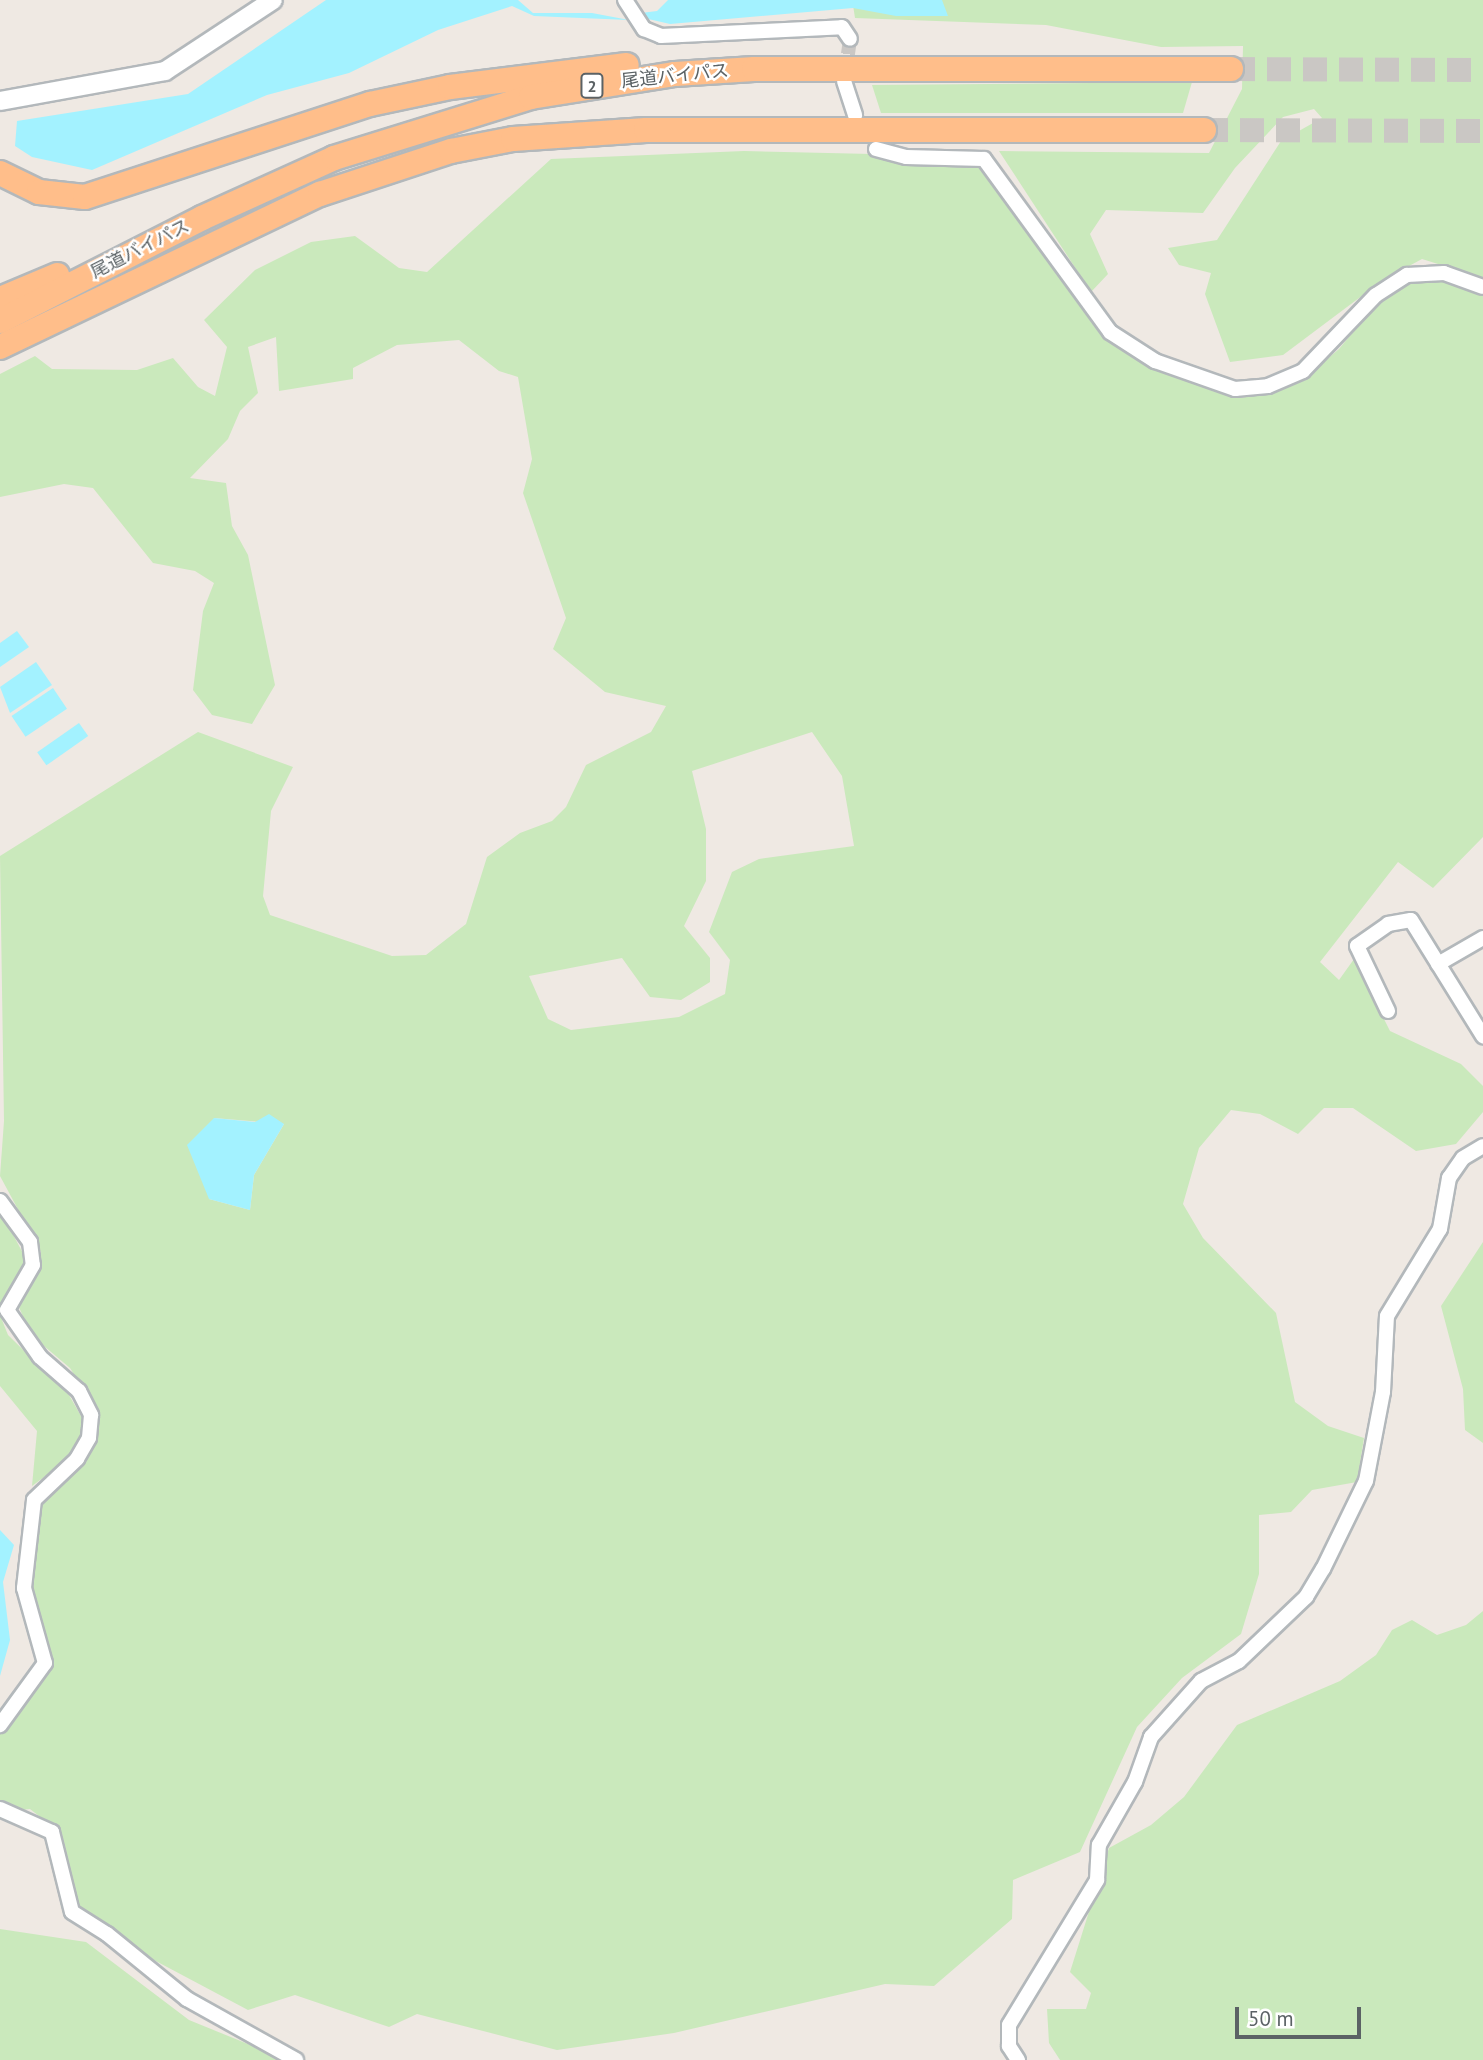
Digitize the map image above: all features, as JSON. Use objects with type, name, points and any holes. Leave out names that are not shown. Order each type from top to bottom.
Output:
[{"type":"highway","points":[[0,173],[39,192],[85,197],[370,104],[450,87],[609,66],[764,59],[1016,66]]},
{"type":"highway","name":"尾道バイパス","points":[[0,321],[202,218],[334,158],[531,97],[675,74],[754,69],[1016,66],[1231,69]]},
{"type":"highway","points":[[0,299],[341,141],[459,108],[531,97]]},
{"type":"highway","name":"尾道バイパス","points":[[0,347],[188,254],[391,168],[526,137],[646,130],[1204,130]]},
{"type":"highway","points":[[0,359],[188,254]]},
{"type":"street","points":[[0,101],[165,71],[273,0]]},
{"type":"street","points":[[625,0],[636,17],[661,36],[842,27],[850,39]]},
{"type":"street","points":[[844,81],[855,115]]},
{"type":"street","points":[[876,149],[906,157],[984,159],[1110,331],[1154,361],[1235,389],[1268,386],[1303,371],[1376,295],[1407,275],[1444,273],[1483,287]]},
{"type":"street","points":[[1388,1011],[1357,946],[1388,924],[1411,920],[1483,1036]]},
{"type":"street","points":[[1438,964],[1483,938]]},
{"type":"street","points":[[1018,2060],[1009,2046],[1009,2025],[1097,1880],[1099,1845],[1135,1782],[1151,1737],[1201,1681],[1239,1661],[1306,1597],[1323,1569],[1366,1481],[1383,1392],[1387,1316],[1440,1229],[1449,1178],[1463,1158],[1483,1146]]},
{"type":"street","points":[[0,1201],[30,1242],[33,1265],[7,1310],[40,1357],[79,1391],[91,1415],[89,1438],[77,1460],[34,1500],[24,1588],[45,1662],[0,1725]]},
{"type":"street","points":[[0,1809],[52,1832],[72,1912],[107,1934],[187,1999],[296,2060]]},
{"type":"green space","points":[[872,0],[1483,0],[1483,278],[1422,259],[1383,280],[1283,355],[1230,362],[1205,294],[1211,273],[1179,265],[1168,248],[1217,240],[1281,141],[1322,118],[1314,109],[1283,117],[1235,168],[1203,213],[1106,210],[1090,234],[1108,274],[1091,292],[999,151],[1209,153],[1242,89],[1243,46],[1161,47],[1046,25],[855,18],[853,5]]},
{"type":"green space","points":[[1192,82],[1183,113],[881,113],[872,85]]},
{"type":"green space","points":[[744,151],[872,154],[984,165],[1081,303],[1161,369],[1242,398],[1306,377],[1339,349],[1380,299],[1412,281],[1446,278],[1483,295],[1483,837],[1433,888],[1398,862],[1320,962],[1339,980],[1354,959],[1390,1031],[1461,1064],[1483,1086],[1483,1112],[1456,1144],[1416,1151],[1353,1108],[1324,1108],[1298,1134],[1260,1114],[1231,1110],[1199,1148],[1183,1204],[1203,1238],[1276,1313],[1295,1402],[1328,1426],[1364,1438],[1357,1482],[1312,1490],[1291,1512],[1259,1515],[1259,1574],[1241,1634],[1182,1678],[1137,1727],[1080,1852],[1013,1880],[1012,1919],[934,1986],[885,1984],[674,2033],[557,2050],[417,2014],[389,2027],[295,1995],[248,2010],[152,1959],[80,1908],[62,1834],[30,1809],[12,1811],[0,1805],[0,1730],[53,1668],[29,1584],[39,1503],[71,1476],[94,1442],[100,1416],[70,1368],[31,1335],[18,1305],[41,1252],[0,1176],[4,1121],[0,856],[198,732],[293,767],[271,811],[263,896],[270,915],[392,956],[426,955],[466,924],[487,857],[520,833],[552,821],[566,807],[586,765],[651,732],[666,706],[605,692],[553,649],[566,618],[523,493],[532,459],[518,377],[499,371],[459,340],[397,345],[353,368],[353,379],[279,391],[276,337],[248,347],[258,393],[240,411],[228,439],[190,478],[226,483],[232,526],[248,555],[275,685],[252,724],[212,715],[193,690],[203,611],[214,583],[195,571],[153,563],[93,488],[64,484],[0,497],[0,374],[35,356],[52,369],[137,370],[173,358],[198,387],[215,396],[227,347],[204,320],[255,270],[311,242],[355,236],[399,268],[427,272],[551,159]],"holes":[[[812,732],[842,776],[854,846],[759,859],[732,872],[709,932],[730,960],[725,994],[679,1017],[571,1030],[548,1019],[529,976],[622,958],[650,997],[681,1000],[710,982],[710,958],[684,926],[706,881],[706,829],[692,771]],[[214,1118],[284,1124],[254,1175],[250,1210],[209,1199]]]},
{"type":"green space","points":[[0,1210],[26,1259],[0,1309]]},
{"type":"green space","points":[[1483,1242],[1483,1443],[1465,1430],[1463,1389],[1441,1306]]},
{"type":"green space","points":[[0,1315],[8,1335],[69,1395],[85,1423],[78,1452],[32,1486],[37,1431],[0,1386]]},
{"type":"green space","points":[[1483,1611],[1483,2060],[1060,2060],[1049,2043],[1047,2009],[1086,2009],[1091,1993],[1070,1972],[1109,1848],[1151,1825],[1184,1797],[1237,1725],[1340,1681],[1376,1655],[1392,1630],[1412,1620],[1437,1635],[1466,1625]]},
{"type":"green space","points":[[0,1929],[86,1942],[189,2020],[287,2060],[0,2060]]},
{"type":"water","points":[[326,0],[518,0],[533,13],[592,13],[629,20],[534,16],[512,6],[438,30],[349,73],[267,95],[92,170],[32,157],[15,146],[17,121],[188,94]]},
{"type":"water","points":[[668,0],[942,0],[948,16],[896,16],[853,8],[670,24],[644,18],[641,13],[657,11]]},
{"type":"water","points":[[17,631],[29,647],[0,667],[0,643]]},
{"type":"water","points":[[36,662],[52,685],[10,713],[0,687]]},
{"type":"water","points":[[53,688],[67,709],[26,737],[12,716]]},
{"type":"water","points":[[79,723],[88,736],[46,765],[37,752]]},
{"type":"water","points":[[269,1114],[284,1124],[254,1175],[250,1210],[209,1199],[187,1145],[214,1118],[255,1122]]},
{"type":"water","points":[[0,1530],[14,1545],[3,1582],[10,1640],[0,1676]]},
{"type":"tunnel","points":[[845,75],[850,39]]},
{"type":"tunnel","points":[[1231,69],[1483,70]]},
{"type":"tunnel","points":[[1204,130],[1483,131]]}]
